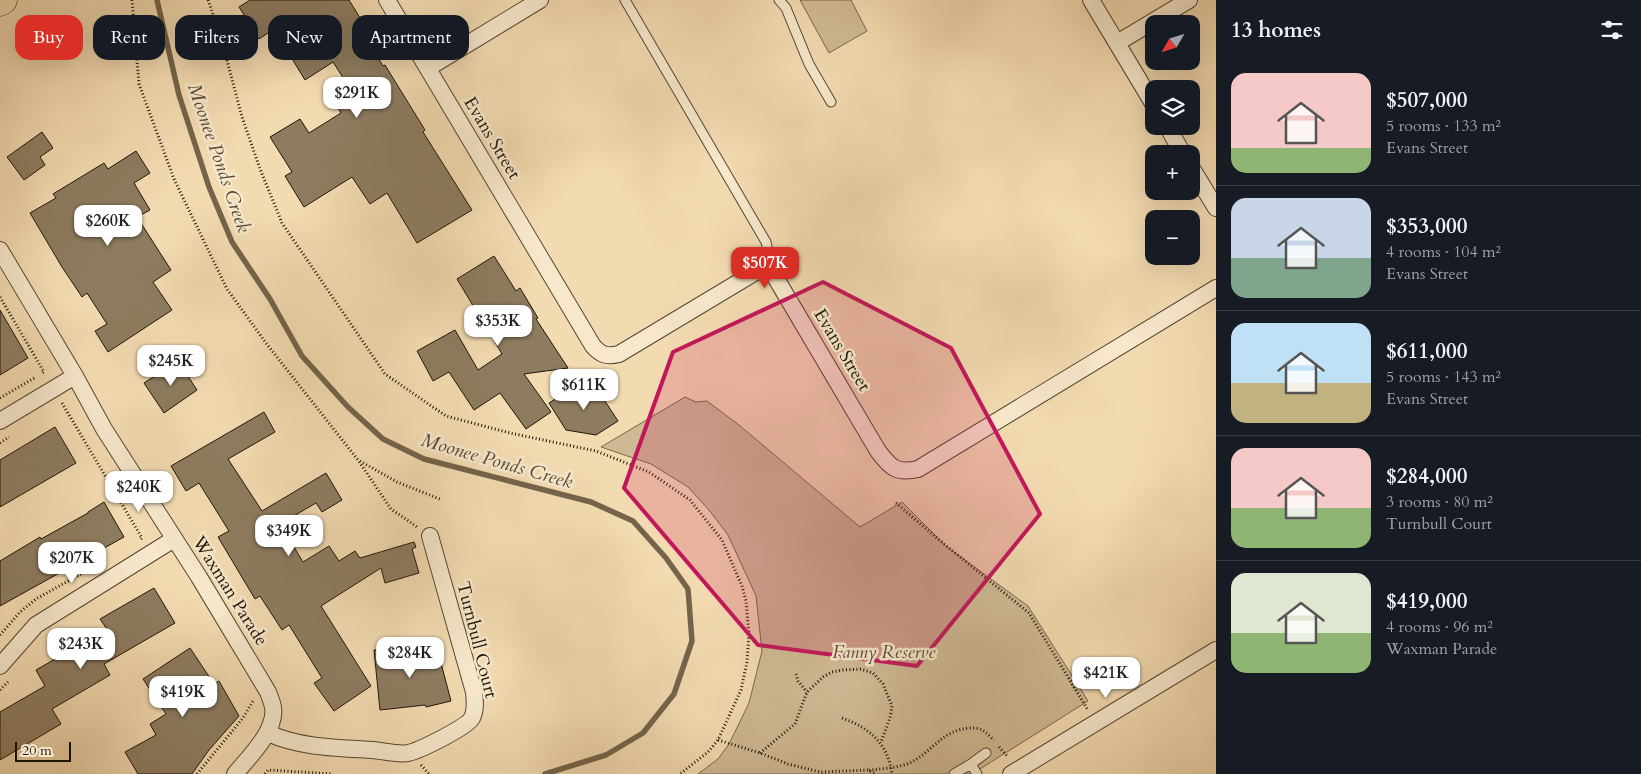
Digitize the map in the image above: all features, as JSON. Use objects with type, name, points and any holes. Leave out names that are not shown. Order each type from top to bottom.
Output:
[{"type":"street","name":"Evans Street","points":[[387,0],[593,346],[604,355],[618,354],[754,273],[760,270],[768,270],[773,273],[878,451],[896,470],[908,471],[918,469],[1216,288]]},
{"type":"street","points":[[428,68],[540,0]]},
{"type":"street","points":[[1090,0],[1145,89]]},
{"type":"street","points":[[1117,44],[1189,0]]},
{"type":"street","points":[[1200,182],[1216,208]]},
{"type":"street","name":"Waxman Parade","points":[[0,250],[75,376],[104,429],[204,585],[268,692],[274,717],[268,733],[235,774]]},
{"type":"street","points":[[0,421],[75,376]]},
{"type":"street","name":"Turnbull Court","points":[[268,733],[282,740],[306,745],[408,753],[455,732],[472,718],[475,710],[474,692],[430,536]]},
{"type":"street","points":[[0,666],[36,625],[174,539]]},
{"type":"street","points":[[1011,774],[1216,650]]},
{"type":"lane","points":[[625,0],[766,242],[773,273]]},
{"type":"lane","points":[[779,0],[786,8],[809,64],[831,102]]},
{"type":"lane","points":[[954,774],[986,753]]},
{"type":"lane","points":[[970,764],[976,774]]},
{"type":"path","points":[[132,0],[139,84],[174,179],[226,289],[358,460],[392,509],[430,536]]},
{"type":"path","points":[[208,0],[220,34],[242,117],[260,169],[282,223],[385,374],[446,416],[510,433],[596,451],[648,472],[690,500],[722,540],[742,586],[746,601],[749,634],[748,662],[741,690],[718,740],[708,752],[680,774]]},
{"type":"path","points":[[0,297],[44,372],[0,398]]},
{"type":"path","points":[[64,405],[142,538],[134,543]]},
{"type":"path","points":[[358,460],[397,482],[442,500]]},
{"type":"path","points":[[896,502],[1029,613],[1097,723]]},
{"type":"path","points":[[0,635],[20,612],[36,599],[102,562]]},
{"type":"path","points":[[760,753],[795,724],[807,692],[823,677],[832,672],[861,669],[873,673],[883,684],[892,706],[890,718],[881,742]]},
{"type":"path","points":[[796,674],[798,681],[807,692]]},
{"type":"path","points":[[198,774],[243,718],[253,702],[268,692]]},
{"type":"path","points":[[842,718],[852,721],[881,742],[890,761],[892,774]]},
{"type":"path","points":[[718,740],[788,764],[820,772],[868,770],[891,768],[907,764],[916,760],[951,732],[963,728],[975,728],[983,730],[1008,757]]},
{"type":"path","points":[[265,774],[268,770],[332,774]]},
{"type":"path","points":[[868,770],[876,774]]},
{"type":"highlighted area","points":[[823,282],[951,348],[1040,514],[917,666],[758,645],[624,488],[673,352]]},
{"type":"green space","points":[[800,0],[851,0],[867,31],[829,53]]},
{"type":"green space","name":"Fanny Reserve","points":[[685,397],[696,402],[707,401],[739,425],[860,527],[902,502],[947,547],[1028,606],[1088,701],[972,774],[698,774],[718,759],[729,744],[749,703],[762,651],[756,596],[728,535],[688,487],[651,464],[601,447]]},
{"type":"building","points":[[250,0],[349,0],[358,15],[352,15],[352,60],[379,60],[383,66],[385,65],[425,130],[423,132],[472,210],[417,243],[387,193],[370,204],[352,177],[304,207],[285,176],[292,172],[270,137],[300,119],[309,133],[341,113],[332,97],[349,87],[333,62],[305,80],[293,60],[342,60],[342,15],[268,15],[268,33],[259,39],[258,15],[244,15],[239,7]]},
{"type":"building","points":[[42,132],[53,148],[40,157],[45,165],[24,180],[7,157]]},
{"type":"building","points":[[136,151],[150,173],[134,183],[150,210],[137,217],[171,270],[153,282],[172,310],[108,352],[95,331],[107,324],[87,293],[82,297],[30,213],[56,198],[53,194],[104,163],[108,169]]},
{"type":"building","points":[[494,256],[516,291],[520,288],[538,318],[536,319],[568,368],[524,374],[551,412],[526,429],[500,393],[474,410],[449,372],[433,381],[417,351],[455,330],[478,370],[502,354],[457,279]]},
{"type":"building","points":[[0,310],[28,358],[0,375]]},
{"type":"building","points":[[178,361],[197,390],[164,413],[144,383]]},
{"type":"building","points":[[581,383],[586,391],[595,386],[618,421],[596,435],[566,430],[549,403]]},
{"type":"building","points":[[264,412],[275,432],[228,459],[262,511],[326,473],[342,500],[322,512],[316,503],[280,524],[303,562],[329,546],[339,561],[355,551],[360,558],[414,542],[416,547],[412,549],[419,573],[385,583],[381,568],[321,606],[371,686],[334,711],[314,683],[322,678],[289,625],[282,630],[260,596],[255,599],[218,537],[229,531],[199,483],[186,491],[171,466]]},
{"type":"building","points":[[55,427],[76,463],[0,507],[0,460]]},
{"type":"building","points":[[104,502],[124,537],[0,606],[0,561],[40,537],[41,539],[88,513]]},
{"type":"building","points":[[154,588],[175,623],[104,664],[110,675],[52,709],[61,724],[0,760],[0,712],[45,686],[36,670],[107,629],[100,619]]},
{"type":"building","points":[[190,648],[214,684],[219,681],[239,716],[209,750],[192,774],[138,774],[125,752],[156,735],[150,724],[166,714],[143,679]]},
{"type":"building","points":[[399,648],[400,657],[437,648],[451,701],[426,707],[425,705],[380,710],[374,650]]},
{"type":"waterway","name":"Moonee Ponds Creek","points":[[157,0],[179,95],[209,187],[232,242],[270,299],[302,356],[348,407],[383,439],[424,459],[591,502],[633,521],[666,558],[688,589],[692,641],[674,694],[643,733],[606,755],[545,774]]}]
